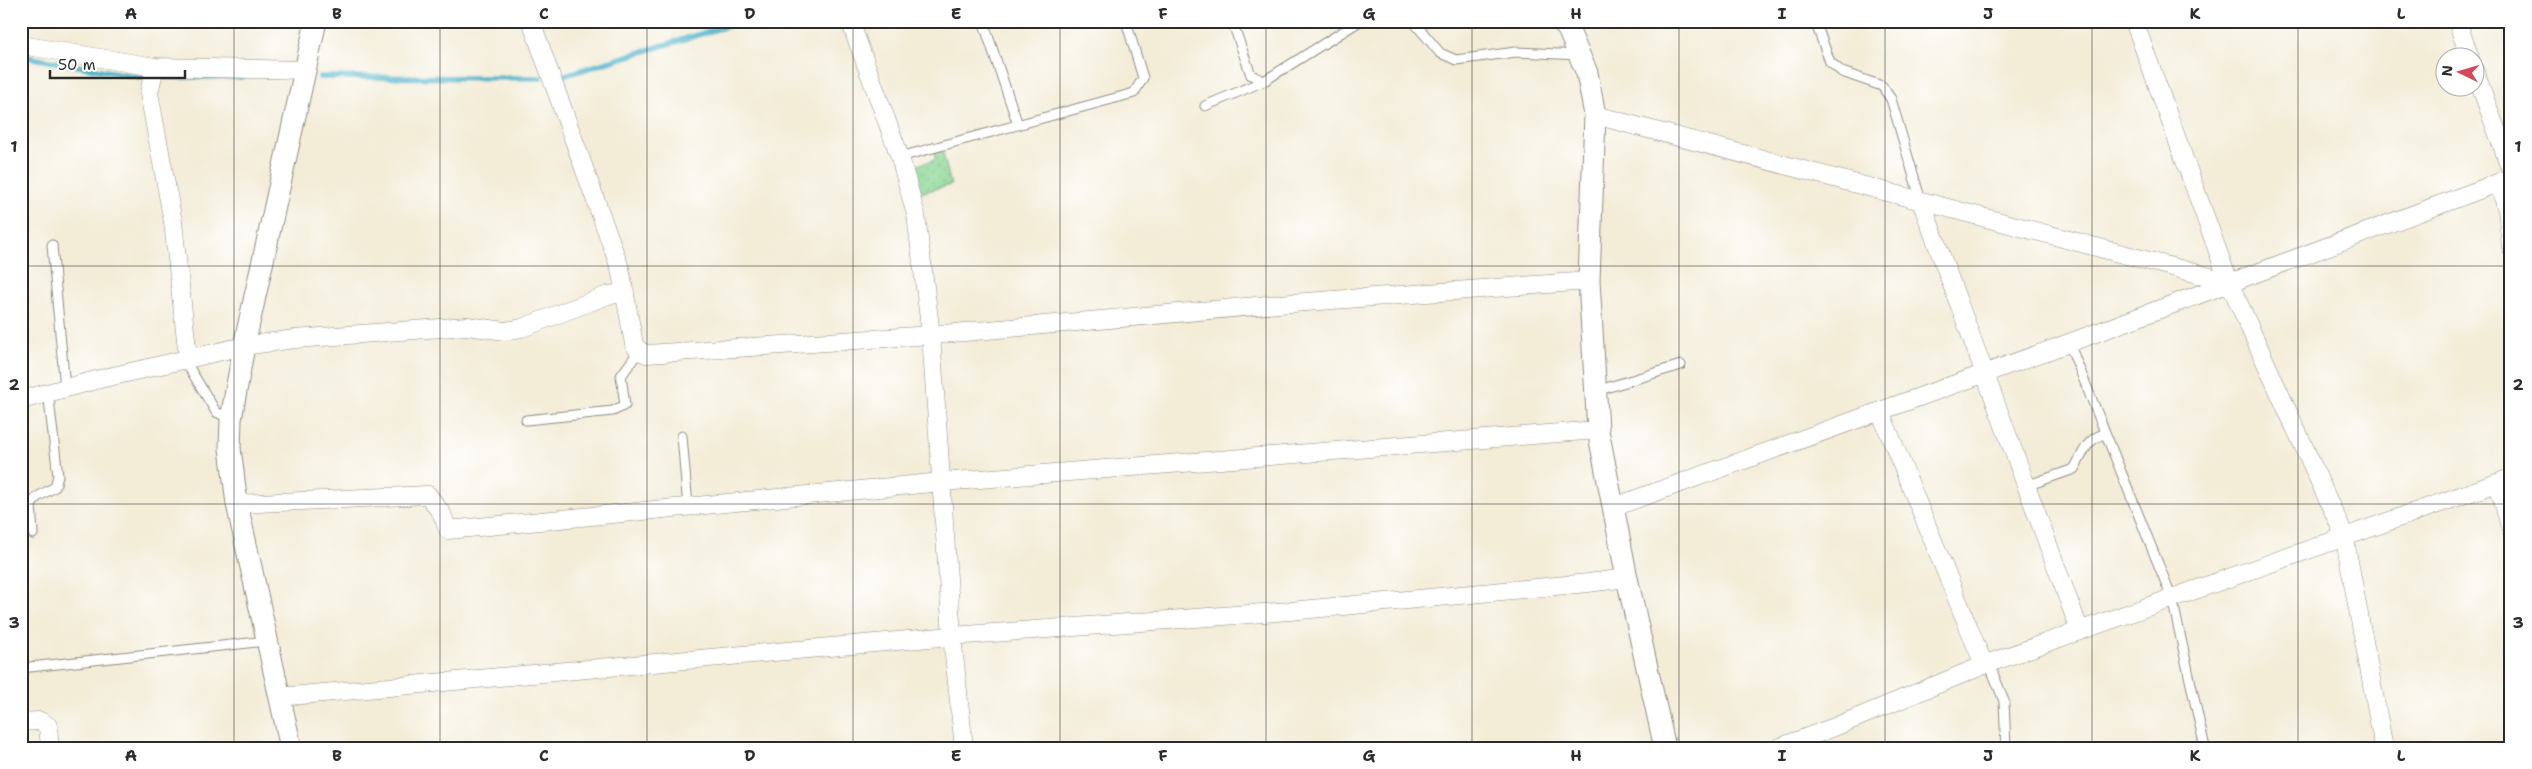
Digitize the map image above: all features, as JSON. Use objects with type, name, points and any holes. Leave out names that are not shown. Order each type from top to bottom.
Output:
[{"type":"street","points":[[291,748],[237,504],[230,448],[231,419],[244,346],[316,21]]},
{"type":"street","points":[[531,21],[620,268],[634,344],[639,352],[653,354],[931,335],[1279,304],[1589,281]]},
{"type":"street","points":[[850,21],[900,157],[916,215],[931,335],[952,636],[964,748]]},
{"type":"street","points":[[1561,21],[1568,29],[1587,73],[1595,115],[1589,281],[1598,430],[1627,578],[1665,748]]},
{"type":"street","points":[[2134,21],[2228,282],[2344,536],[2384,748]]},
{"type":"street","points":[[2457,21],[2466,48]]},
{"type":"street","points":[[21,45],[154,67],[306,70]]},
{"type":"street","points":[[154,67],[149,93],[173,222],[186,359]]},
{"type":"street","points":[[2484,97],[2511,170]]},
{"type":"street","points":[[1595,115],[2228,282]]},
{"type":"street","points":[[1614,507],[2069,343],[2228,282],[2504,181],[2511,247]]},
{"type":"street","points":[[1921,201],[2080,631]]},
{"type":"street","points":[[21,400],[244,346],[295,339],[467,326],[505,330],[522,328],[608,295],[625,293]]},
{"type":"street","points":[[1880,411],[1987,664]]},
{"type":"street","points":[[237,504],[428,495],[442,514],[448,530],[942,482],[1598,430]]},
{"type":"street","points":[[1779,748],[1987,664],[2504,480],[2511,530]]},
{"type":"street","points":[[279,697],[952,636],[1290,611],[1588,584],[1627,578]]},
{"type":"street","points":[[21,722],[40,721],[48,726],[50,748]]},
{"type":"lane","points":[[983,21],[1018,125]]},
{"type":"lane","points":[[900,157],[1134,93],[1143,78],[1126,21]]},
{"type":"lane","points":[[1232,21],[1251,75],[1264,81]]},
{"type":"lane","points":[[1205,106],[1264,81],[1360,21]]},
{"type":"lane","points":[[1414,21],[1440,53],[1456,60],[1516,52],[1579,54]]},
{"type":"lane","points":[[1815,21],[1830,62],[1842,72],[1882,86],[1891,99],[1921,201]]},
{"type":"lane","points":[[32,534],[30,505],[37,497],[55,487],[58,476],[52,245]]},
{"type":"lane","points":[[2069,343],[2172,598],[2205,748]]},
{"type":"lane","points":[[526,420],[613,411],[625,405],[621,376],[639,352]]},
{"type":"lane","points":[[186,359],[216,412],[231,419]]},
{"type":"lane","points":[[1596,391],[1681,365]]},
{"type":"lane","points":[[2026,486],[2074,469],[2086,444],[2105,433]]},
{"type":"lane","points":[[682,436],[688,507]]},
{"type":"lane","points":[[21,668],[267,641]]},
{"type":"lane","points":[[1987,664],[2004,701],[2006,748]]},
{"type":"green space","points":[[942,149],[951,185],[916,194],[910,167],[935,160],[934,152]]},
{"type":"waterway","points":[[565,75],[744,21]]},
{"type":"waterway","points":[[21,56],[140,77],[242,77]]},
{"type":"waterway","points":[[320,77],[540,78]]}]
